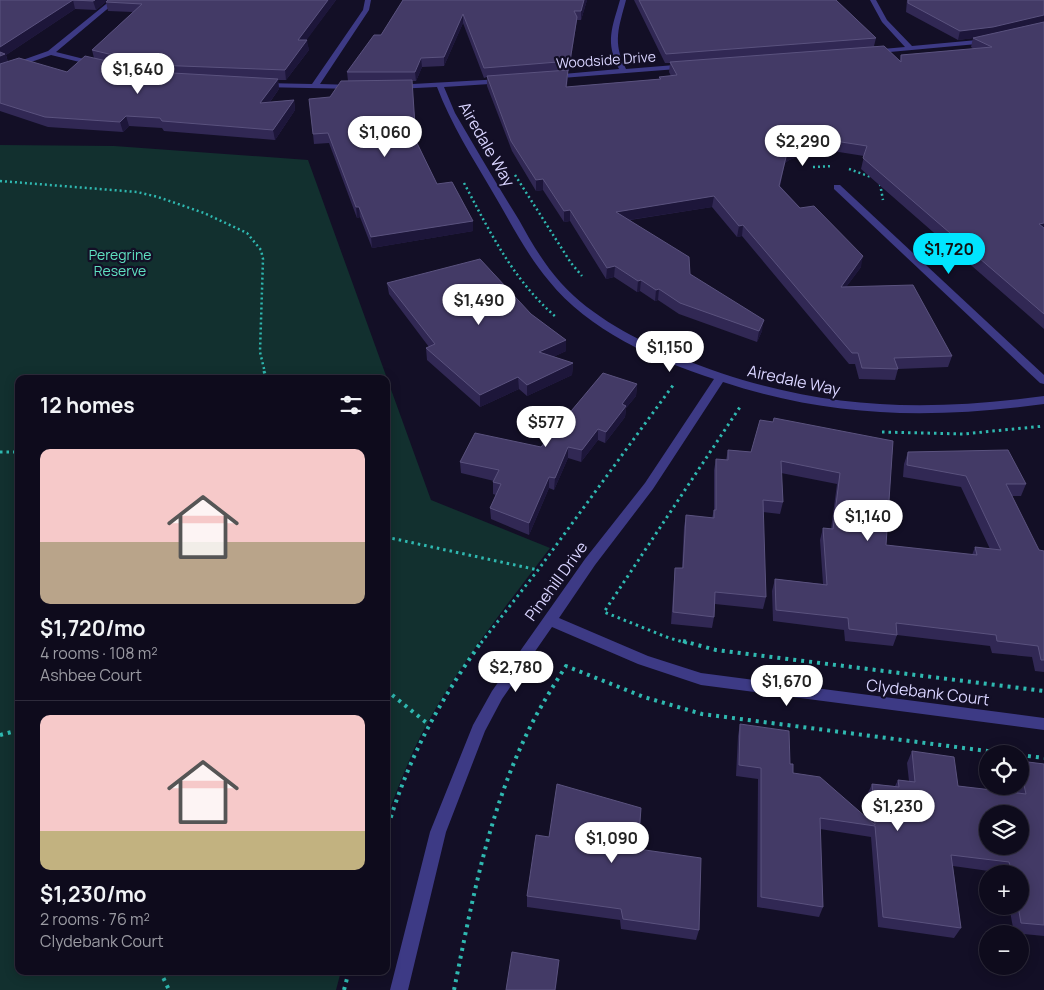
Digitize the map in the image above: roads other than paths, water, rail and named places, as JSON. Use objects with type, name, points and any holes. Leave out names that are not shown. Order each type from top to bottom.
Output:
[{"type":"street","points":[[0,71],[51,53],[115,0]]},
{"type":"street","points":[[314,86],[366,10],[368,0]]},
{"type":"street","points":[[623,0],[612,45],[614,54],[624,71]]},
{"type":"street","points":[[873,0],[884,21],[912,49]]},
{"type":"street","points":[[862,53],[998,39]]},
{"type":"street","points":[[51,53],[105,67]]},
{"type":"street","name":"Woodside Drive","points":[[547,77],[694,66]]},
{"type":"street","points":[[386,87],[508,80]]},
{"type":"street","points":[[254,84],[358,87]]},
{"type":"street","name":"Airedale Way","points":[[440,85],[451,113],[530,247],[558,286],[594,317],[616,332],[680,363],[720,378],[795,399],[878,410],[954,411],[1044,400]]},
{"type":"street","points":[[837,187],[1044,381]]},
{"type":"street","name":"Pinehill Drive","points":[[400,990],[438,832],[463,762],[497,695],[590,562],[649,486],[720,378]]},
{"type":"street","name":"Clydebank Court","points":[[550,620],[636,659],[668,671],[701,679],[1044,724]]},
{"type":"park label","name":"Peregrine Reserve","points":[[120,264]]}]
